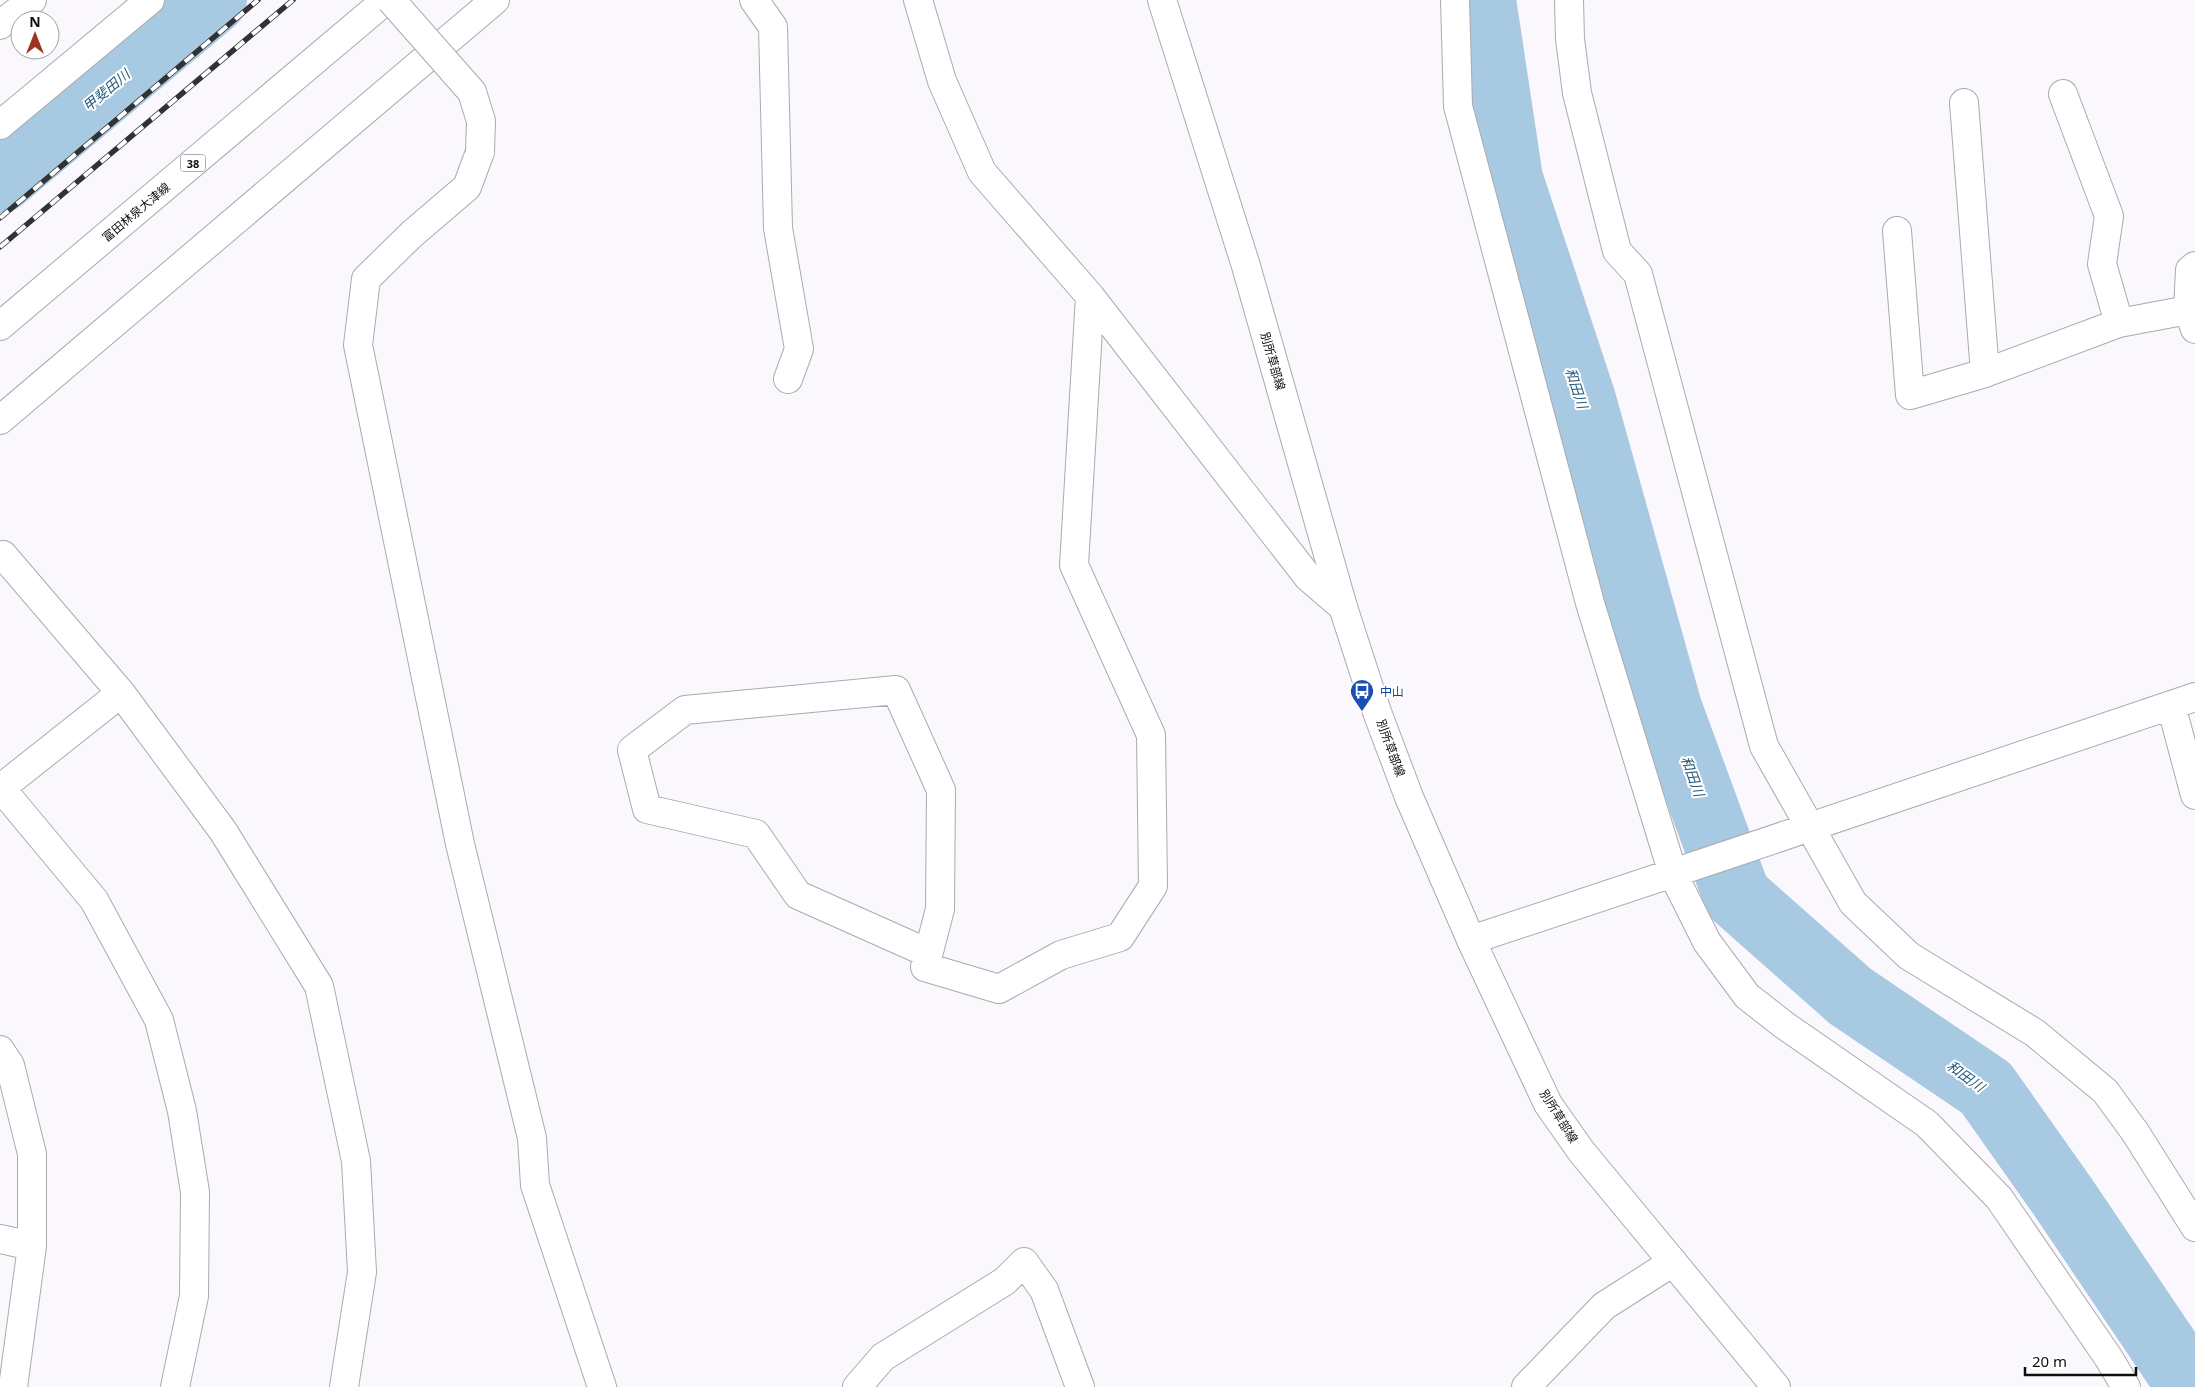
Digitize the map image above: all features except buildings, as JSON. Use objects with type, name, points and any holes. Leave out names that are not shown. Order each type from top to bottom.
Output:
[{"type":"street","points":[[0,25],[32,0]]},
{"type":"street","points":[[0,125],[150,0]]},
{"type":"street","name":"富田林泉大津線","points":[[0,326],[386,0]]},
{"type":"street","points":[[392,0],[472,92],[481,121],[480,152],[466,187],[412,234],[366,279],[358,345],[458,834],[532,1138],[535,1186],[602,1387]]},
{"type":"street","points":[[0,420],[495,0]]},
{"type":"street","points":[[754,0],[773,27],[778,228],[799,349],[788,379]]},
{"type":"street","points":[[918,0],[942,81],[982,172],[1090,296],[1308,577],[1343,607]]},
{"type":"street","name":"別所草部線","points":[[1162,0],[1246,266],[1343,607],[1377,712],[1409,797],[1471,940],[1548,1104],[1581,1151],[1776,1387]]},
{"type":"street","points":[[1455,0],[1458,106],[1590,603],[1706,942],[1747,996],[1784,1025],[1928,1124],[1999,1198],[2126,1387]]},
{"type":"street","points":[[1569,0],[1570,38],[1577,93],[1617,251],[1638,274],[1764,746],[1801,829],[1853,903],[1910,956],[2035,1033],[2105,1091],[2136,1132],[2195,1227]]},
{"type":"street","points":[[2063,94],[2109,216],[2102,264],[2118,323]]},
{"type":"street","points":[[1964,103],[1985,373]]},
{"type":"street","points":[[1897,231],[1910,395],[1985,373],[2118,323],[2192,320],[2190,270],[2195,266]]},
{"type":"street","points":[[928,954],[798,894],[756,834],[647,809],[632,750],[685,710],[896,690],[941,790],[940,909],[925,967],[999,990],[1061,955],[1120,937],[1153,886],[1151,734],[1074,564],[1090,296]]},
{"type":"street","points":[[3,555],[121,693],[223,831],[319,986],[357,1170],[362,1272],[344,1387]]},
{"type":"street","points":[[121,693],[0,788],[94,900],[159,1020],[182,1111],[195,1192],[194,1296],[175,1387]]},
{"type":"street","points":[[1471,940],[1681,872],[1801,829],[2183,701],[2195,795]]},
{"type":"street","points":[[0,1050],[10,1065],[32,1154],[32,1246],[13,1387]]},
{"type":"street","points":[[0,1240],[32,1246]]},
{"type":"street","points":[[857,1387],[883,1357],[1005,1281],[1024,1262],[1044,1290],[1080,1387]]},
{"type":"street","points":[[1526,1387],[1604,1306],[1673,1262]]},
{"type":"waterway","name":"甲斐田川","points":[[0,179],[213,0]]},
{"type":"waterway","name":"和田川","points":[[1482,0],[1509,179],[1582,400],[1668,708],[1737,896],[1850,996],[1986,1088],[2063,1197],[2191,1387]]},
{"type":"railway","points":[[0,218],[258,0]]},
{"type":"railway","points":[[0,247],[293,0]]},
{"type":"place","name":"中山","points":[[1362,712]]}]
